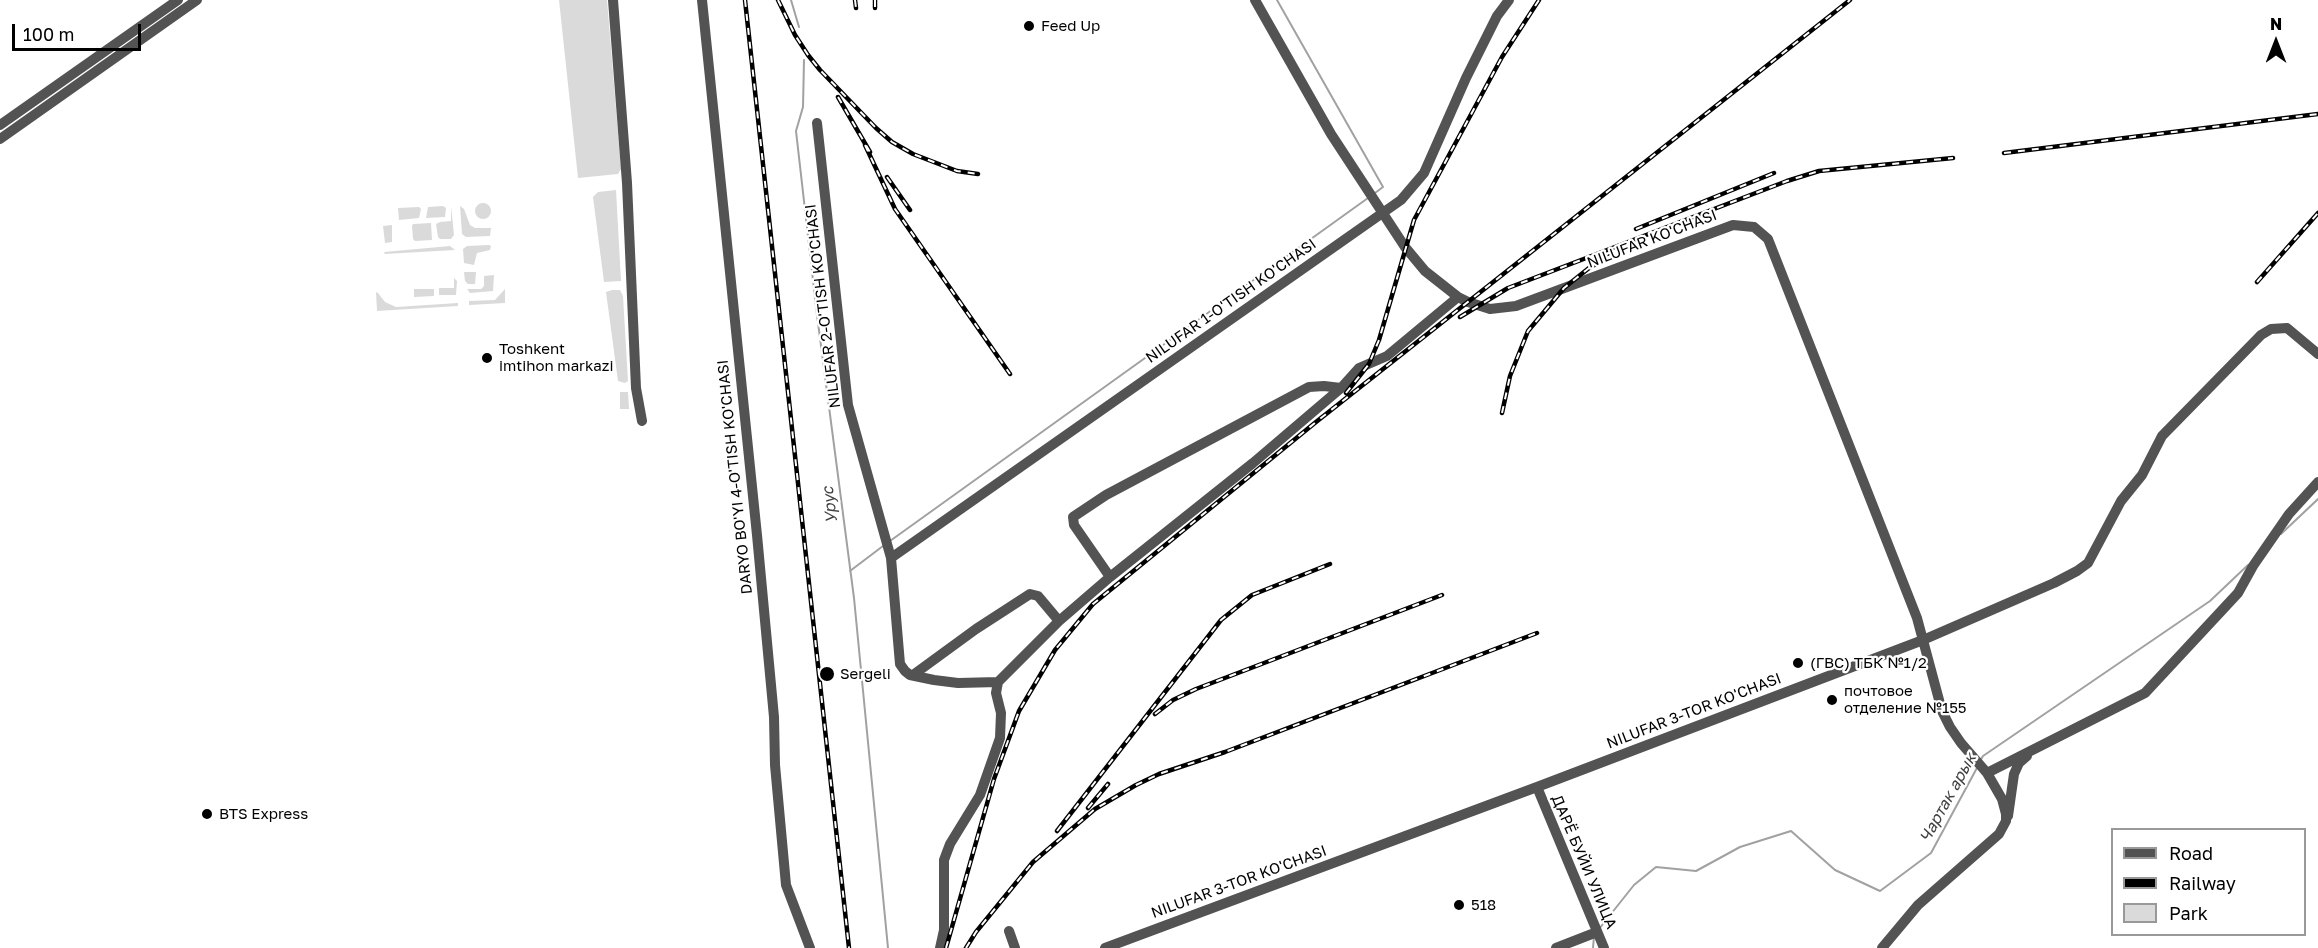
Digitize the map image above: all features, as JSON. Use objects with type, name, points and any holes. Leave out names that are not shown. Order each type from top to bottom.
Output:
[{"type":"street","points":[[0,125],[178,0]]},
{"type":"street","points":[[0,139],[197,0]]},
{"type":"street","points":[[613,0],[627,183],[636,388],[642,421]]},
{"type":"street","name":"DARYO BO'YI 4-O'TISH KO'CHASI","points":[[702,0],[757,535],[774,717],[775,765],[786,885],[810,948]]},
{"type":"street","name":"NILUFAR KO'CHASI","points":[[1254,0],[1331,134],[1383,214],[1417,262],[1458,297],[1490,309],[1516,306],[1729,226],[1746,225],[1762,231],[1771,243],[1917,618],[1942,711],[1950,727],[1987,773],[2004,803],[2006,821]]},
{"type":"street","name":"NILUFAR 1-O'TISH KO'CHASI","points":[[891,558],[1401,200],[1424,173],[1466,78],[1497,16],[1509,0]]},
{"type":"street","name":"NILUFAR 2-O'TISH KO'CHASI","points":[[817,123],[848,405],[891,558],[900,664],[905,671],[914,675]]},
{"type":"street","points":[[940,948],[944,930],[944,860],[950,844],[980,795],[1000,738],[1002,725],[996,693],[998,682],[1059,621],[1110,577],[1253,463],[1341,388],[1359,368],[1387,356],[1458,297]]},
{"type":"street","name":"NILUFAR 3-TOR KO'CHASI","points":[[1105,948],[1923,640],[2077,572],[2088,563],[2121,501],[2142,475],[2162,436],[2266,331],[2276,327],[2287,328],[2318,354]]},
{"type":"street","points":[[1110,577],[1074,525],[1073,517],[1076,514],[1106,495],[1309,387],[1341,388]]},
{"type":"street","points":[[1987,773],[2145,693],[2238,593],[2253,566],[2289,514],[2318,482]]},
{"type":"street","points":[[914,675],[976,629],[1030,594],[1038,596],[1059,621]]},
{"type":"street","points":[[914,675],[958,683],[998,682]]},
{"type":"street","points":[[1882,948],[1918,905],[1999,834],[2011,804],[2015,770],[2022,760],[2038,746]]},
{"type":"street","name":"ДАРЁ БУЙИ УЛИЦА","points":[[1536,787],[1604,948]]},
{"type":"street","points":[[1009,932],[1015,948]]},
{"type":"street","points":[[1556,948],[1597,932]]},
{"type":"green space","points":[[559,0],[607,0],[621,169],[618,174],[578,178]]},
{"type":"green space","points":[[616,190],[621,281],[604,282],[593,197],[598,192]]},
{"type":"green space","points":[[480,203],[486,203],[491,211],[489,217],[480,219],[475,214],[475,208]]},
{"type":"green space","points":[[443,206],[446,208],[445,217],[426,218],[428,207]]},
{"type":"green space","points":[[451,206],[454,235],[451,239],[440,239],[436,224],[451,221]]},
{"type":"green space","points":[[460,206],[464,209],[470,225],[475,228],[491,228],[490,236],[466,237],[462,234]]},
{"type":"green space","points":[[419,207],[421,209],[419,218],[399,220],[398,208]]},
{"type":"green space","points":[[431,223],[432,240],[415,241],[413,239],[413,224]]},
{"type":"green space","points":[[392,225],[392,242],[385,243],[383,226]]},
{"type":"green space","points":[[489,245],[490,250],[477,253],[474,265],[464,263],[463,249],[467,246]]},
{"type":"green space","points":[[450,246],[455,250],[385,254],[384,252]]},
{"type":"green space","points":[[464,272],[476,272],[475,284],[468,284],[465,281]]},
{"type":"green space","points":[[494,275],[493,291],[470,293],[467,289],[481,289],[484,286],[484,276]]},
{"type":"green space","points":[[454,278],[457,281],[456,295],[439,295],[439,288],[454,288]]},
{"type":"green space","points":[[414,289],[434,289],[434,296],[414,297]]},
{"type":"green space","points":[[505,289],[505,303],[469,305],[469,301],[495,300]]},
{"type":"green space","points":[[620,290],[623,296],[628,381],[625,383],[618,381],[606,292]]},
{"type":"green space","points":[[376,292],[385,302],[396,307],[458,303],[458,306],[377,311]]},
{"type":"green space","points":[[620,392],[628,392],[629,409],[620,409]]},
{"type":"waterway","name":"Урус","points":[[791,0],[799,27]]},
{"type":"waterway","points":[[1277,0],[1383,187],[1375,193]]},
{"type":"waterway","name":"Урус","points":[[804,60],[803,107],[796,131],[817,315],[854,598],[888,948]]},
{"type":"waterway","points":[[890,541],[1368,198]]},
{"type":"waterway","name":"Чартак арык","points":[[2281,534],[2318,499]]},
{"type":"waterway","points":[[850,571],[883,546]]},
{"type":"waterway","name":"Чартак арык","points":[[1980,761],[1983,756],[2210,601],[2248,565]]},
{"type":"waterway","name":"Чартак арык","points":[[1599,929],[1634,885],[1656,867],[1696,871],[1740,847],[1791,831],[1835,870],[1880,891],[1931,853],[1978,766]]},
{"type":"waterway","name":"Чартак арык","points":[[1593,948],[1594,936]]},
{"type":"railway","points":[[745,0],[849,948]]},
{"type":"railway","points":[[778,0],[795,35],[820,70],[892,142],[913,154],[957,171],[978,174]]},
{"type":"railway","points":[[855,0],[856,8]]},
{"type":"railway","points":[[875,0],[875,8]]},
{"type":"railway","points":[[1346,393],[1369,364],[1379,340],[1414,220],[1502,57],[1539,0]]},
{"type":"railway","points":[[946,948],[994,779],[1019,711],[1055,650],[1093,604],[1316,422],[1850,0]]},
{"type":"railway","points":[[838,97],[870,152]]},
{"type":"railway","points":[[2004,153],[2318,114]]},
{"type":"railway","points":[[865,145],[895,209],[1010,374]]},
{"type":"railway","points":[[1460,317],[1508,288],[1787,181],[1819,171],[1953,158]]},
{"type":"railway","points":[[1636,229],[1774,173]]},
{"type":"railway","points":[[887,177],[910,210]]},
{"type":"railway","points":[[2257,282],[2318,213]]},
{"type":"railway","points":[[1502,413],[1510,376],[1528,331],[1564,288],[1589,268],[1612,255]]},
{"type":"railway","points":[[1057,831],[1221,620],[1252,595],[1330,564]]},
{"type":"railway","points":[[1155,714],[1173,700],[1196,689],[1442,595]]},
{"type":"railway","points":[[966,948],[976,932],[1033,862],[1095,809],[1136,785],[1159,774],[1225,752],[1537,633]]},
{"type":"railway","points":[[1088,808],[1108,784]]},
{"type":"place","name":"Feed Up","points":[[1029,26]]},
{"type":"place","name":"Toshkent imtihon markazi","points":[[487,358]]},
{"type":"place","name":"(ГВС) ТБК №1/2","points":[[1798,663]]},
{"type":"place","name":"Sergeli","points":[[827,674]]},
{"type":"place","name":"почтовое отделение №155","points":[[1832,700]]},
{"type":"place","name":"BTS Express","points":[[207,814]]},
{"type":"place","name":"518","points":[[1459,905]]}]
